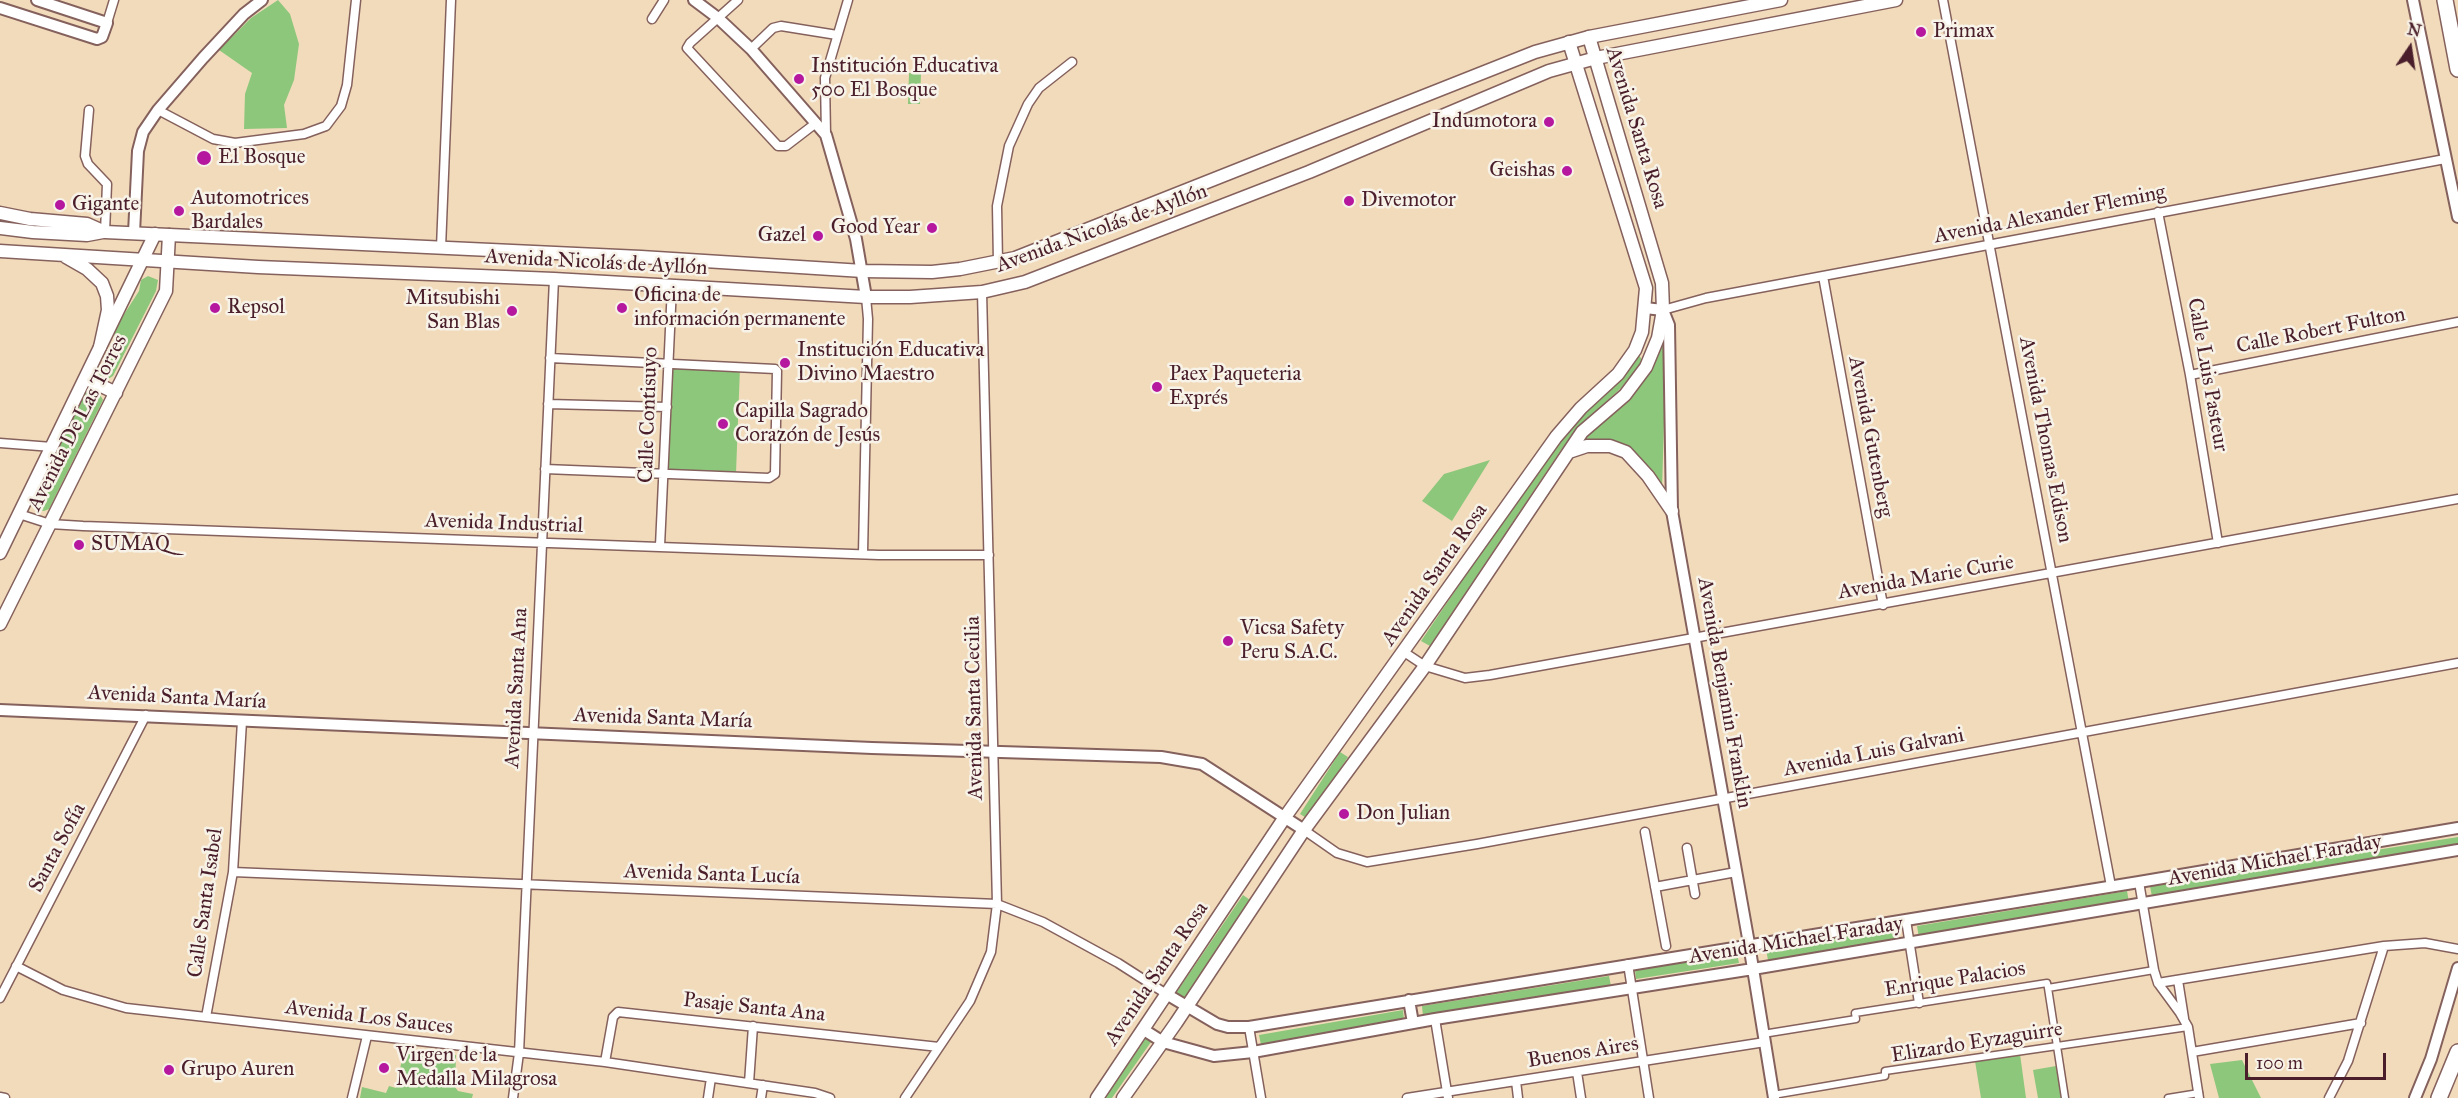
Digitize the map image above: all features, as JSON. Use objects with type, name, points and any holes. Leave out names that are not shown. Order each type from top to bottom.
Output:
[{"type":"highway","points":[[2445,0],[2458,69]]},
{"type":"highway","points":[[2439,1098],[2458,1052]]},
{"type":"main road","name":"Avenida Nicolás de Ayllón","points":[[0,213],[30,219],[87,224],[105,232],[641,257],[863,271],[932,272],[998,263],[1120,217],[1535,52],[1589,37],[1781,0]]},
{"type":"main road","name":"Avenida Nicolás de Ayllón","points":[[0,251],[169,262],[554,279],[866,297],[910,297],[982,292],[1025,282],[1299,176],[1549,71],[1574,63],[1896,0]]},
{"type":"main road","name":"Avenida Santa Rosa","points":[[1129,1096],[1162,1042],[1304,830],[1425,666],[1582,432],[1625,395],[1646,367],[1658,338],[1663,310],[1662,283],[1589,37]]},
{"type":"main road","name":"Avenida Santa Rosa","points":[[1097,1098],[1285,817],[1556,437],[1581,408],[1618,374],[1635,350],[1642,332],[1646,288],[1569,42]]},
{"type":"main road","points":[[0,228],[87,235],[105,232]]},
{"type":"main road","name":"Avenida De Las Torres","points":[[0,553],[155,234]]},
{"type":"main road","name":"Avenida De Las Torres","points":[[0,624],[166,291],[169,235]]},
{"type":"main road","points":[[63,255],[87,268],[102,283],[107,296],[108,310],[100,347]]},
{"type":"main road","points":[[86,378],[116,393]]},
{"type":"main road","points":[[1569,453],[1587,446],[1610,446],[1626,452],[1648,476],[1672,511]]},
{"type":"street","points":[[0,8],[97,39],[102,37],[114,0]]},
{"type":"street","points":[[134,233],[138,151],[143,132],[158,110],[244,14],[262,0]]},
{"type":"street","points":[[158,110],[213,139],[236,143],[304,134],[326,126],[341,106],[347,85],[356,0]]},
{"type":"street","points":[[441,248],[451,0]]},
{"type":"street","points":[[652,19],[664,0]]},
{"type":"street","points":[[694,0],[718,18],[751,49],[826,135]]},
{"type":"street","points":[[738,0],[687,48],[778,146],[786,146],[816,123]]},
{"type":"street","points":[[848,0],[825,78],[826,135],[854,231],[866,297],[868,320],[863,553]]},
{"type":"street","name":"Avenida Thomas Edison","points":[[1943,0],[2110,886]]},
{"type":"street","points":[[2413,0],[2458,217]]},
{"type":"street","points":[[36,20],[39,1],[107,23]]},
{"type":"street","points":[[751,49],[773,28],[781,26],[837,35]]},
{"type":"street","points":[[998,263],[997,206],[1009,146],[1028,104],[1040,88],[1072,62]]},
{"type":"street","points":[[89,110],[86,156],[88,164],[107,184],[105,232]]},
{"type":"street","name":"Avenida Alexander Fleming","points":[[1663,310],[1706,298],[2445,159]]},
{"type":"street","name":"Calle Luis Pasteur","points":[[2158,213],[2190,375],[2218,543]]},
{"type":"street","name":"Avenida Gutenberg","points":[[1823,276],[1883,605]]},
{"type":"street","name":"Avenida Santa Ana","points":[[513,1098],[519,1053],[554,279]]},
{"type":"street","name":"Calle Contisuyo","points":[[660,546],[672,286]]},
{"type":"street","name":"Avenida Santa Cecilia","points":[[905,1098],[970,1001],[992,951],[997,904],[982,292]]},
{"type":"street","points":[[1645,308],[1663,310]]},
{"type":"street","name":"Avenida Benjamin Franklin","points":[[1663,310],[1669,325],[1672,511],[1693,639],[1724,799],[1773,1096]]},
{"type":"street","name":"Calle Robert Fulton","points":[[2190,375],[2458,322]]},
{"type":"street","points":[[545,469],[769,478],[776,474],[777,371],[771,367],[550,358]]},
{"type":"street","points":[[548,404],[667,407]]},
{"type":"street","points":[[0,443],[52,447]]},
{"type":"street","name":"Avenida Marie Curie","points":[[1404,652],[1425,666],[1465,678],[1482,676],[2458,499]]},
{"type":"street","name":"Avenida Industrial","points":[[19,514],[50,524],[542,543],[989,555]]},
{"type":"street","name":"Avenida Luis Galvani","points":[[1304,830],[1337,853],[1367,862],[1724,799],[2458,663]]},
{"type":"street","name":"Avenida Santa María","points":[[0,710],[1161,757],[1202,764],[1304,830]]},
{"type":"street","name":"Santa Sofía","points":[[0,998],[146,715]]},
{"type":"street","name":"Calle Santa Isabel","points":[[206,1017],[233,872],[242,721]]},
{"type":"street","name":"Avenida Michael Faraday","points":[[1168,995],[1217,1024],[1228,1027],[1249,1027],[2458,828]]},
{"type":"street","points":[[1645,832],[1666,946]]},
{"type":"street","points":[[1687,848],[1695,894]]},
{"type":"street","name":"Avenida Michael Faraday","points":[[1144,1030],[1162,1042],[1214,1056],[1253,1052],[1436,1019],[1753,969],[2458,850]]},
{"type":"street","name":"Avenida Santa Lucía","points":[[233,872],[527,883],[643,891],[997,904],[1052,927],[1118,963],[1168,995]]},
{"type":"street","points":[[1655,887],[1736,872]]},
{"type":"street","points":[[2139,882],[2158,983],[2186,1023]]},
{"type":"street","points":[[1906,920],[1919,1003]]},
{"type":"street","points":[[2158,983],[2384,946],[2426,943],[2458,949]]},
{"type":"street","points":[[2329,1098],[2348,1061],[2384,946]]},
{"type":"street","points":[[1628,964],[1648,1098]]},
{"type":"street","name":"Avenida Los Sauces","points":[[16,966],[63,990],[126,1008],[605,1062],[815,1093],[830,1098]]},
{"type":"street","points":[[2415,1098],[2431,1059],[2458,968]]},
{"type":"street","name":"Enrique Palacios","points":[[1764,1038],[1856,1019],[1855,1012],[2047,983],[2048,988],[2154,970]]},
{"type":"street","points":[[2168,1098],[2199,1096],[2193,1052],[2178,980]]},
{"type":"street","points":[[2048,988],[2065,1098]]},
{"type":"street","points":[[1409,1000],[1413,1023]]},
{"type":"street","name":"Pasaje Santa Ana","points":[[605,1062],[613,1017],[618,1012],[939,1047]]},
{"type":"street","points":[[1436,1019],[1448,1095]]},
{"type":"street","name":"Elizardo Eyzaguirre","points":[[1773,1096],[1885,1076],[1885,1071],[2057,1046],[2186,1023]]},
{"type":"street","points":[[2193,1052],[2361,1023]]},
{"type":"street","points":[[749,1083],[753,1026]]},
{"type":"street","points":[[1249,1027],[1261,1098]]},
{"type":"street","points":[[351,1098],[367,1036]]},
{"type":"street","name":"Buenos Aires","points":[[1407,1098],[1448,1095],[1516,1081],[1643,1062],[1764,1038]]},
{"type":"street","points":[[1577,1072],[1581,1098]]},
{"type":"street","points":[[708,1098],[711,1078]]},
{"type":"street","points":[[1516,1081],[1518,1098]]},
{"type":"street","points":[[761,1098],[764,1085]]},
{"type":"street","points":[[0,1097],[5,1098]]},
{"type":"green space","points":[[278,0],[290,14],[299,44],[294,80],[284,105],[287,128],[244,129],[245,94],[252,73],[219,50],[251,18]]},
{"type":"green space","points":[[909,73],[921,74],[920,104],[908,104]]},
{"type":"green space","points":[[148,276],[158,280],[156,291],[113,376],[108,379],[101,377],[96,372],[96,366],[102,369],[115,341],[114,330],[139,291],[141,280]]},
{"type":"green space","points":[[1663,329],[1666,353],[1662,491],[1629,451],[1572,450],[1628,397]]},
{"type":"green space","points":[[1638,354],[1643,361],[1621,388],[1582,424],[1561,450],[1430,646],[1421,641],[1566,428],[1619,381]]},
{"type":"green space","points":[[671,365],[740,368],[736,473],[666,470]]},
{"type":"green space","points":[[90,389],[99,393],[103,400],[49,509],[37,510],[30,503],[85,391]]},
{"type":"green space","points":[[1490,460],[1452,521],[1422,501],[1444,474]]},
{"type":"green space","points":[[1340,752],[1348,757],[1308,819],[1300,814]]},
{"type":"green space","points":[[2458,837],[2458,845],[2152,897],[2150,886]]},
{"type":"green space","points":[[2127,891],[2129,902],[1919,938],[1917,926]]},
{"type":"green space","points":[[1243,895],[1253,902],[1186,999],[1176,993]]},
{"type":"green space","points":[[1894,928],[1899,939],[1768,960],[1766,949]]},
{"type":"green space","points":[[1737,954],[1739,963],[1636,979],[1635,970]]},
{"type":"green space","points":[[1609,976],[1611,986],[1423,1017],[1422,1006]]},
{"type":"green space","points":[[1403,1010],[1404,1020],[1261,1045],[1259,1035]]},
{"type":"green space","points":[[1146,1038],[1151,1042],[1112,1098],[1105,1098]]},
{"type":"green space","points":[[404,1050],[456,1055],[455,1087],[458,1091],[473,1094],[472,1098],[360,1098],[362,1087],[386,1093],[389,1086],[396,1088]]},
{"type":"green space","points":[[2020,1054],[2026,1098],[1981,1098],[1975,1061]]},
{"type":"green space","points":[[2242,1060],[2261,1098],[2219,1098],[2210,1064]]},
{"type":"green space","points":[[2056,1066],[2061,1098],[2038,1098],[2033,1070]]},
{"type":"place","name":"Primax","points":[[1921,32]]},
{"type":"place","name":"Institución Educativa 500 El Bosque","points":[[799,79]]},
{"type":"place","name":"Indumotora","points":[[1549,122]]},
{"type":"place","name":"El Bosque","points":[[204,158]]},
{"type":"place","name":"Geishas","points":[[1567,171]]},
{"type":"place","name":"Divemotor","points":[[1349,201]]},
{"type":"place","name":"Gigante","points":[[60,205]]},
{"type":"place","name":"Automotrices Bardales","points":[[179,211]]},
{"type":"place","name":"Good Year","points":[[932,228]]},
{"type":"place","name":"Gazel","points":[[818,236]]},
{"type":"place","name":"Repsol","points":[[215,308]]},
{"type":"place","name":"Oficina de información permanente","points":[[622,308]]},
{"type":"place","name":"Mitsubishi San Blas","points":[[512,311]]},
{"type":"place","name":"Institución Educativa Divino Maestro","points":[[785,363]]},
{"type":"place","name":"Paex Paqueteria Exprés","points":[[1157,387]]},
{"type":"place","name":"Capilla Sagrado Corazón de Jesús","points":[[723,424]]},
{"type":"place","name":"SUMAQ","points":[[79,545]]},
{"type":"place","name":"Vicsa Safety Peru S.A.C.","points":[[1228,641]]},
{"type":"place","name":"Don Julian","points":[[1344,814]]},
{"type":"place","name":"Virgen de la Medalla Milagrosa","points":[[384,1068]]},
{"type":"place","name":"Grupo Auren","points":[[169,1070]]}]
